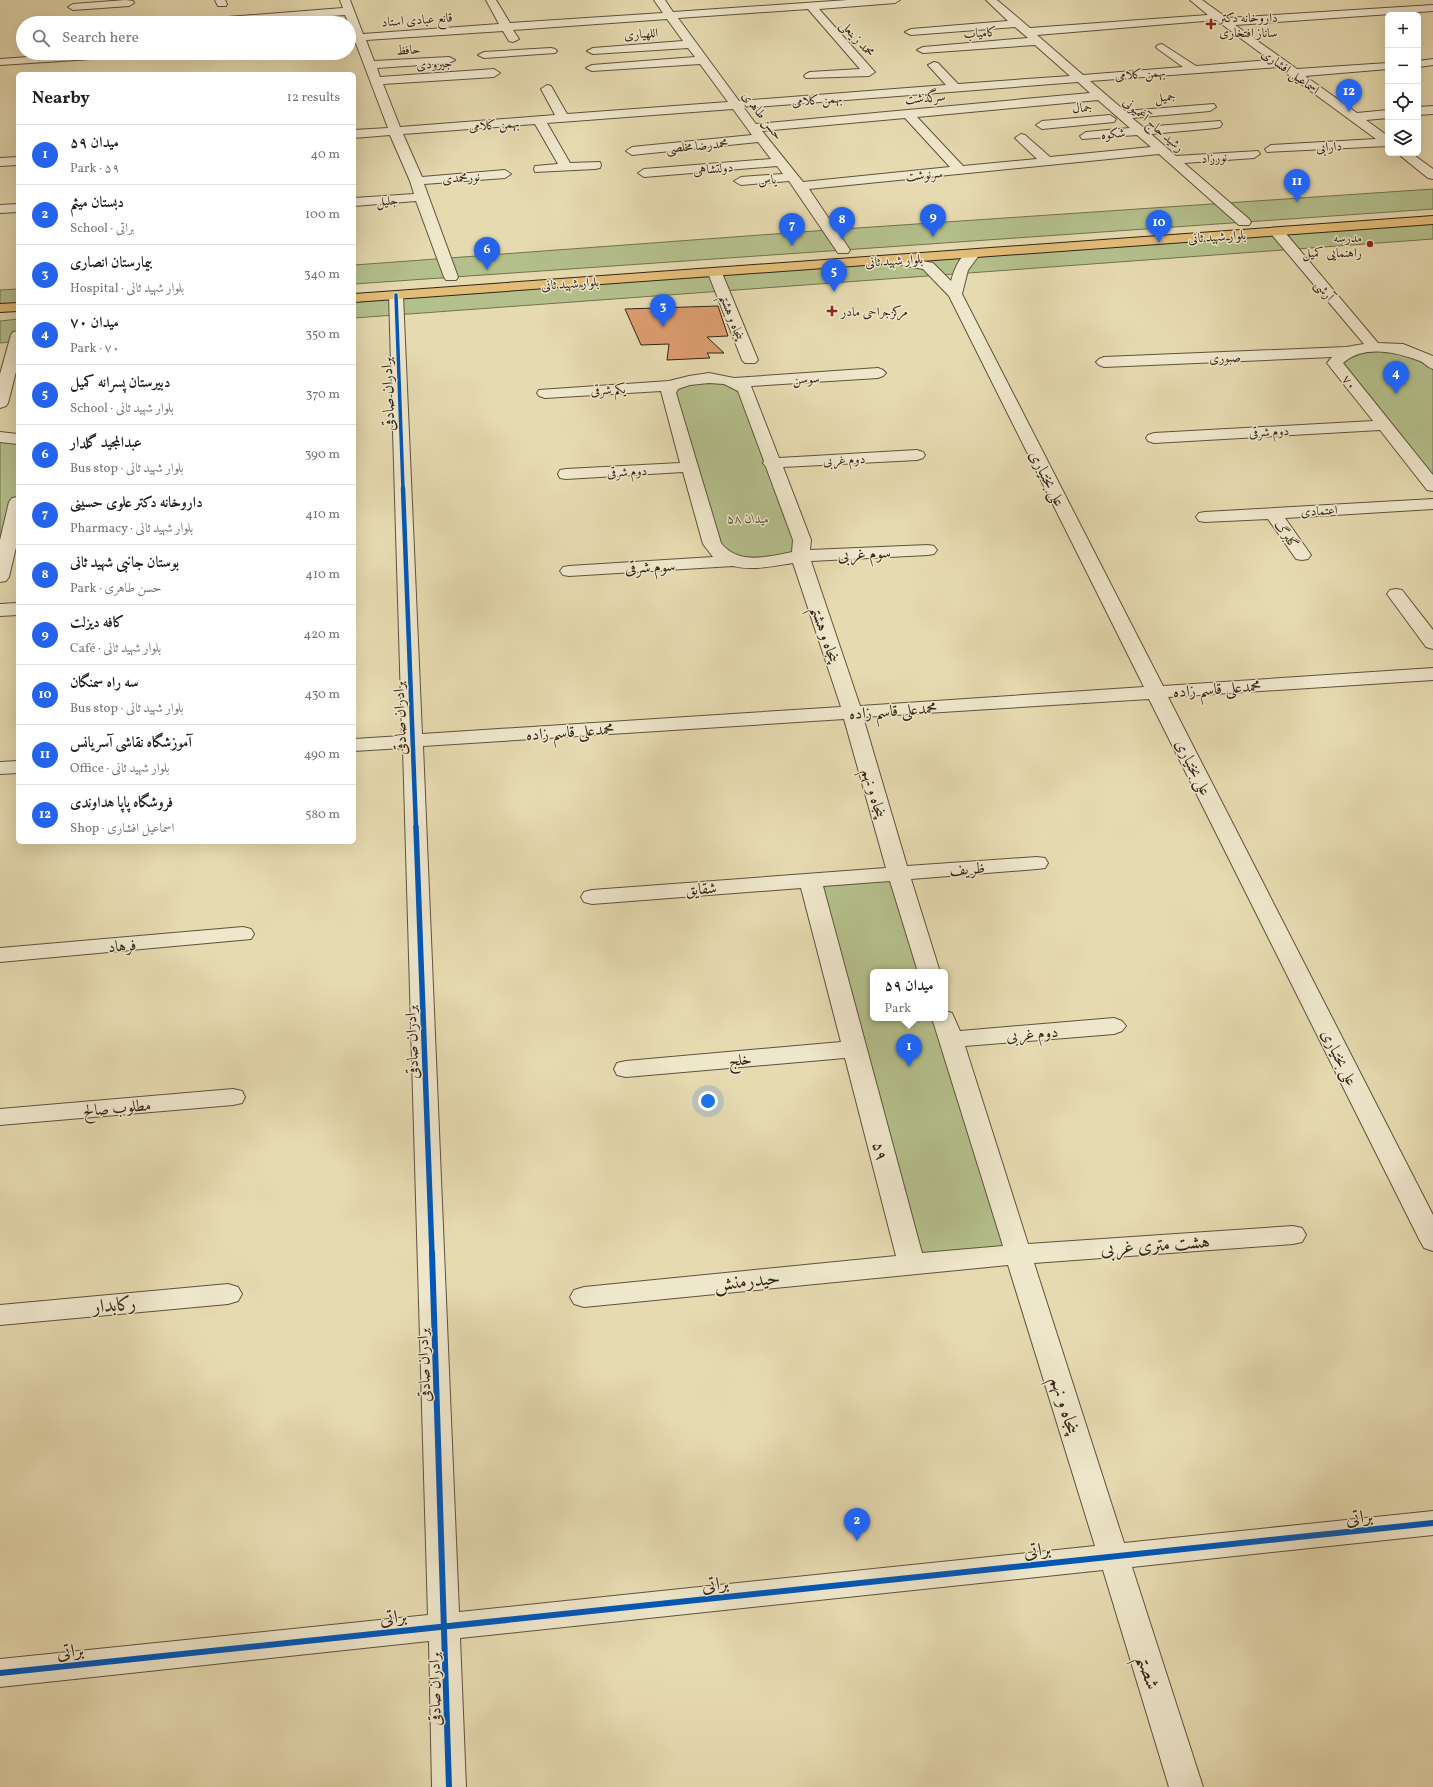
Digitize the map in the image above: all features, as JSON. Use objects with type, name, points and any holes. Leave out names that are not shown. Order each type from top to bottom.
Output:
[{"type":"main road","name":"بلوار شهید ثانی","points":[[356,298],[852,263],[897,253],[1244,222],[1433,209]]},
{"type":"main road","name":"بلوار شهید ثانی","points":[[897,253],[973,254],[1433,220]]},
{"type":"main road","name":"بلوار شهید ثانی","points":[[827,251],[859,249]]},
{"type":"main road","points":[[843,250],[852,263]]},
{"type":"main road","points":[[436,278],[467,276]]},
{"type":"main road","points":[[0,308],[16,307]]},
{"type":"main road","points":[[0,320],[16,319]]},
{"type":"street","points":[[491,0],[522,52]]},
{"type":"street","name":"حسن طاهری","points":[[659,0],[753,128],[796,182],[843,250]]},
{"type":"street","points":[[754,0],[762,9]]},
{"type":"street","name":"قانع عبادی استاد","points":[[356,38],[895,0]]},
{"type":"street","name":"رشید حاج آغمیونی","points":[[991,0],[1244,222]]},
{"type":"street","name":"اسماعیل افشاری","points":[[1195,0],[1385,140]]},
{"type":"street","points":[[73,7],[129,3]]},
{"type":"street","points":[[254,16],[347,6],[349,16]]},
{"type":"street","name":"محمد زینعلی","points":[[810,76],[869,72],[811,6]]},
{"type":"street","points":[[1028,32],[1221,19],[1433,8]]},
{"type":"street","points":[[911,32],[1018,23]]},
{"type":"street","name":"کامیاب","points":[[923,50],[1038,41]]},
{"type":"street","points":[[356,42],[373,74],[416,181],[451,277]]},
{"type":"street","name":"اللهیاری","points":[[593,51],[691,44]]},
{"type":"street","points":[[1162,47],[1193,69]]},
{"type":"street","points":[[484,55],[551,51]]},
{"type":"street","points":[[0,62],[65,60]]},
{"type":"street","name":"حافظ","points":[[373,74],[449,60]]},
{"type":"street","points":[[592,68],[702,60]]},
{"type":"street","name":"بهمن کلامی","points":[[356,134],[1280,62]]},
{"type":"street","points":[[1421,64],[1433,62]]},
{"type":"street","points":[[934,65],[955,88]]},
{"type":"street","points":[[1295,73],[1385,66]]},
{"type":"street","name":"جیرودی","points":[[373,74],[436,82],[494,73]]},
{"type":"street","points":[[361,76],[373,74]]},
{"type":"street","points":[[547,89],[563,118]]},
{"type":"street","points":[[888,93],[960,170]]},
{"type":"street","name":"سرگذشت","points":[[753,128],[905,111],[1101,96]]},
{"type":"street","name":"جمیل","points":[[1124,117],[1210,107]]},
{"type":"street","points":[[1421,111],[1433,110]]},
{"type":"street","points":[[1354,117],[1385,114]]},
{"type":"street","name":"جمال","points":[[1042,125],[1124,117]]},
{"type":"street","points":[[539,120],[566,167]]},
{"type":"street","name":"شکوه","points":[[1086,136],[1216,124]]},
{"type":"street","name":"محمدرضا مخلصی","points":[[632,151],[762,138]]},
{"type":"street","points":[[1021,138],[1048,162]]},
{"type":"street","name":"دارابی","points":[[1271,149],[1385,142]]},
{"type":"street","name":"سرنوشت","points":[[796,182],[960,170],[1162,150]]},
{"type":"street","points":[[544,155],[572,152]]},
{"type":"street","name":"نورزاد","points":[[1173,160],[1254,154]]},
{"type":"street","points":[[1407,156],[1433,175]]},
{"type":"street","points":[[0,162],[16,160]]},
{"type":"street","name":"دولتشاهی","points":[[644,173],[781,162]]},
{"type":"street","points":[[540,169],[595,165]]},
{"type":"street","name":"نورمحمدی","points":[[416,181],[505,174]]},
{"type":"street","name":"یاس","points":[[741,181],[796,182]]},
{"type":"street","name":"جلیل","points":[[356,202],[421,197]]},
{"type":"street","points":[[0,209],[16,208]]},
{"type":"street","name":"آرشی","points":[[1277,232],[1374,347]]},
{"type":"street","name":"علی بختیاری","points":[[897,253],[928,266],[955,294],[1433,1241]]},
{"type":"street","points":[[955,294],[961,269],[973,254]]},
{"type":"street","name":"پنجاه و هشتم","points":[[715,273],[750,360]]},
{"type":"street","name":"برادران صادقی","points":[[396,295],[445,1626],[449,1787]]},
{"type":"street","points":[[0,403],[16,343]]},
{"type":"street","name":"۷۰","points":[[1433,364],[1428,358],[1403,349],[1374,347],[1346,352],[1335,363],[1433,486]]},
{"type":"street","points":[[1403,349],[1433,347]]},
{"type":"street","name":"صبوری","points":[[1104,362],[1346,352]]},
{"type":"street","name":"سوسن","points":[[735,382],[878,373]]},
{"type":"street","points":[[702,379],[735,382],[744,389],[771,463],[802,540],[800,556],[766,562],[730,561],[717,553],[712,544],[688,467],[668,393],[671,386],[684,381],[702,379]]},
{"type":"street","name":"یکم شرقی","points":[[545,393],[671,386]]},
{"type":"street","name":"دوم شرقی","points":[[1154,438],[1383,425]]},
{"type":"street","points":[[0,437],[16,440]]},
{"type":"street","name":"دوم غربی","points":[[771,463],[916,455]]},
{"type":"street","name":"دوم شرقی","points":[[566,474],[688,467]]},
{"type":"street","name":"اعتمادی","points":[[1204,517],[1433,504]]},
{"type":"street","name":"گلبرگ","points":[[1272,513],[1302,555]]},
{"type":"street","points":[[0,577],[16,518]]},
{"type":"street","name":"سوم غربی","points":[[800,556],[928,550]]},
{"type":"street","name":"پنجاه و هشتم","points":[[800,556],[852,712]]},
{"type":"street","name":"سوم شرقی","points":[[569,571],[730,561]]},
{"type":"street","points":[[1396,594],[1433,643]]},
{"type":"street","points":[[0,610],[16,609]]},
{"type":"street","name":"محمدعلی قاسم زاده","points":[[356,745],[1433,674]]},
{"type":"street","name":"پنجاه و نهم","points":[[852,712],[898,873]]},
{"type":"street","points":[[0,768],[16,767]]},
{"type":"street","name":"ظریف","points":[[898,873],[1037,863]]},
{"type":"street","points":[[810,880],[898,873],[928,969]]},
{"type":"street","name":"شقایق","points":[[592,897],[810,880]]},
{"type":"street","name":"۵۹","points":[[810,880],[911,1263]]},
{"type":"street","name":"فرهاد","points":[[0,955],[243,934]]},
{"type":"street","name":"دوم غربی","points":[[947,1029],[1114,1026]]},
{"type":"street","points":[[911,1263],[1018,1254],[947,1029]]},
{"type":"street","name":"خلج","points":[[626,1068],[854,1049]]},
{"type":"street","name":"مطلوب صالح","points":[[0,1116],[233,1097]]},
{"type":"street","name":"هشت متری غربی","points":[[1018,1254],[1293,1235]]},
{"type":"street","name":"پنجاه و نهم","points":[[1018,1254],[1113,1556]]},
{"type":"street","name":"حیدرمنش","points":[[584,1296],[911,1263]]},
{"type":"street","name":"رکابدار","points":[[0,1315],[228,1294]]},
{"type":"street","name":"براتی","points":[[0,1673],[1433,1523]]},
{"type":"street","name":"شصتم","points":[[1113,1556],[1186,1787]]},
{"type":"green space","points":[[1433,189],[1433,209],[356,284],[356,265],[828,230]]},
{"type":"green space","points":[[1433,220],[1433,239],[356,318],[356,298]]},
{"type":"green space","points":[[16,289],[16,307],[0,308],[0,290]]},
{"type":"green space","points":[[16,319],[16,341],[0,343],[0,321]]},
{"type":"green space","points":[[1374,347],[1433,364],[1433,486],[1335,363]]},
{"type":"green space","name":"میدان ۵۸","points":[[684,381],[735,382],[800,556],[766,562],[717,553],[671,386]]},
{"type":"green space","points":[[0,437],[16,439],[16,510],[0,577]]},
{"type":"green space","points":[[898,873],[928,969],[870,969],[870,1021],[945,1021],[1018,1254],[911,1263],[810,880]]},
{"type":"building","points":[[718,306],[728,336],[707,337],[724,353],[707,353],[710,358],[667,360],[669,344],[641,345],[625,309]]},
{"type":"cycle path","points":[[396,295],[434,1312],[449,1787]]},
{"type":"cycle path","points":[[0,1673],[1433,1523]]},
{"type":"place","name":"داروخانه دكتر ساناز افتخارى","points":[[1211,24]]},
{"type":"place","name":"فروشگاه پاپا هداوندی","points":[[1349,112]]},
{"type":"place","name":"آموزشگاه نقاشی آسریانس","points":[[1297,202]]},
{"type":"place","name":"کافه دیزلت","points":[[933,237]]},
{"type":"place","name":"بوستان جانبی شهید ثانی","points":[[842,240]]},
{"type":"place","name":"سه راه سمنگان","points":[[1159,243]]},
{"type":"place","name":"مدرسه راهنمایی کمیل","points":[[1370,244]]},
{"type":"place","name":"داروخانه دکتر علوی حسینی","points":[[792,246]]},
{"type":"place","name":"عبدالمجید گلدار","points":[[487,270]]},
{"type":"place","name":"دبیرستان پسرانه کمیل","points":[[834,292]]},
{"type":"place","name":"مرکزجراحی مادر","points":[[832,311]]},
{"type":"place","name":"بیمارستان انصاری","points":[[663,327]]},
{"type":"place","name":"میدان ۷۰","points":[[1396,394]]},
{"type":"place","name":"میدان ۵۹","points":[[909,1067]]},
{"type":"place","name":"دبستان میثم","points":[[857,1541]]}]
